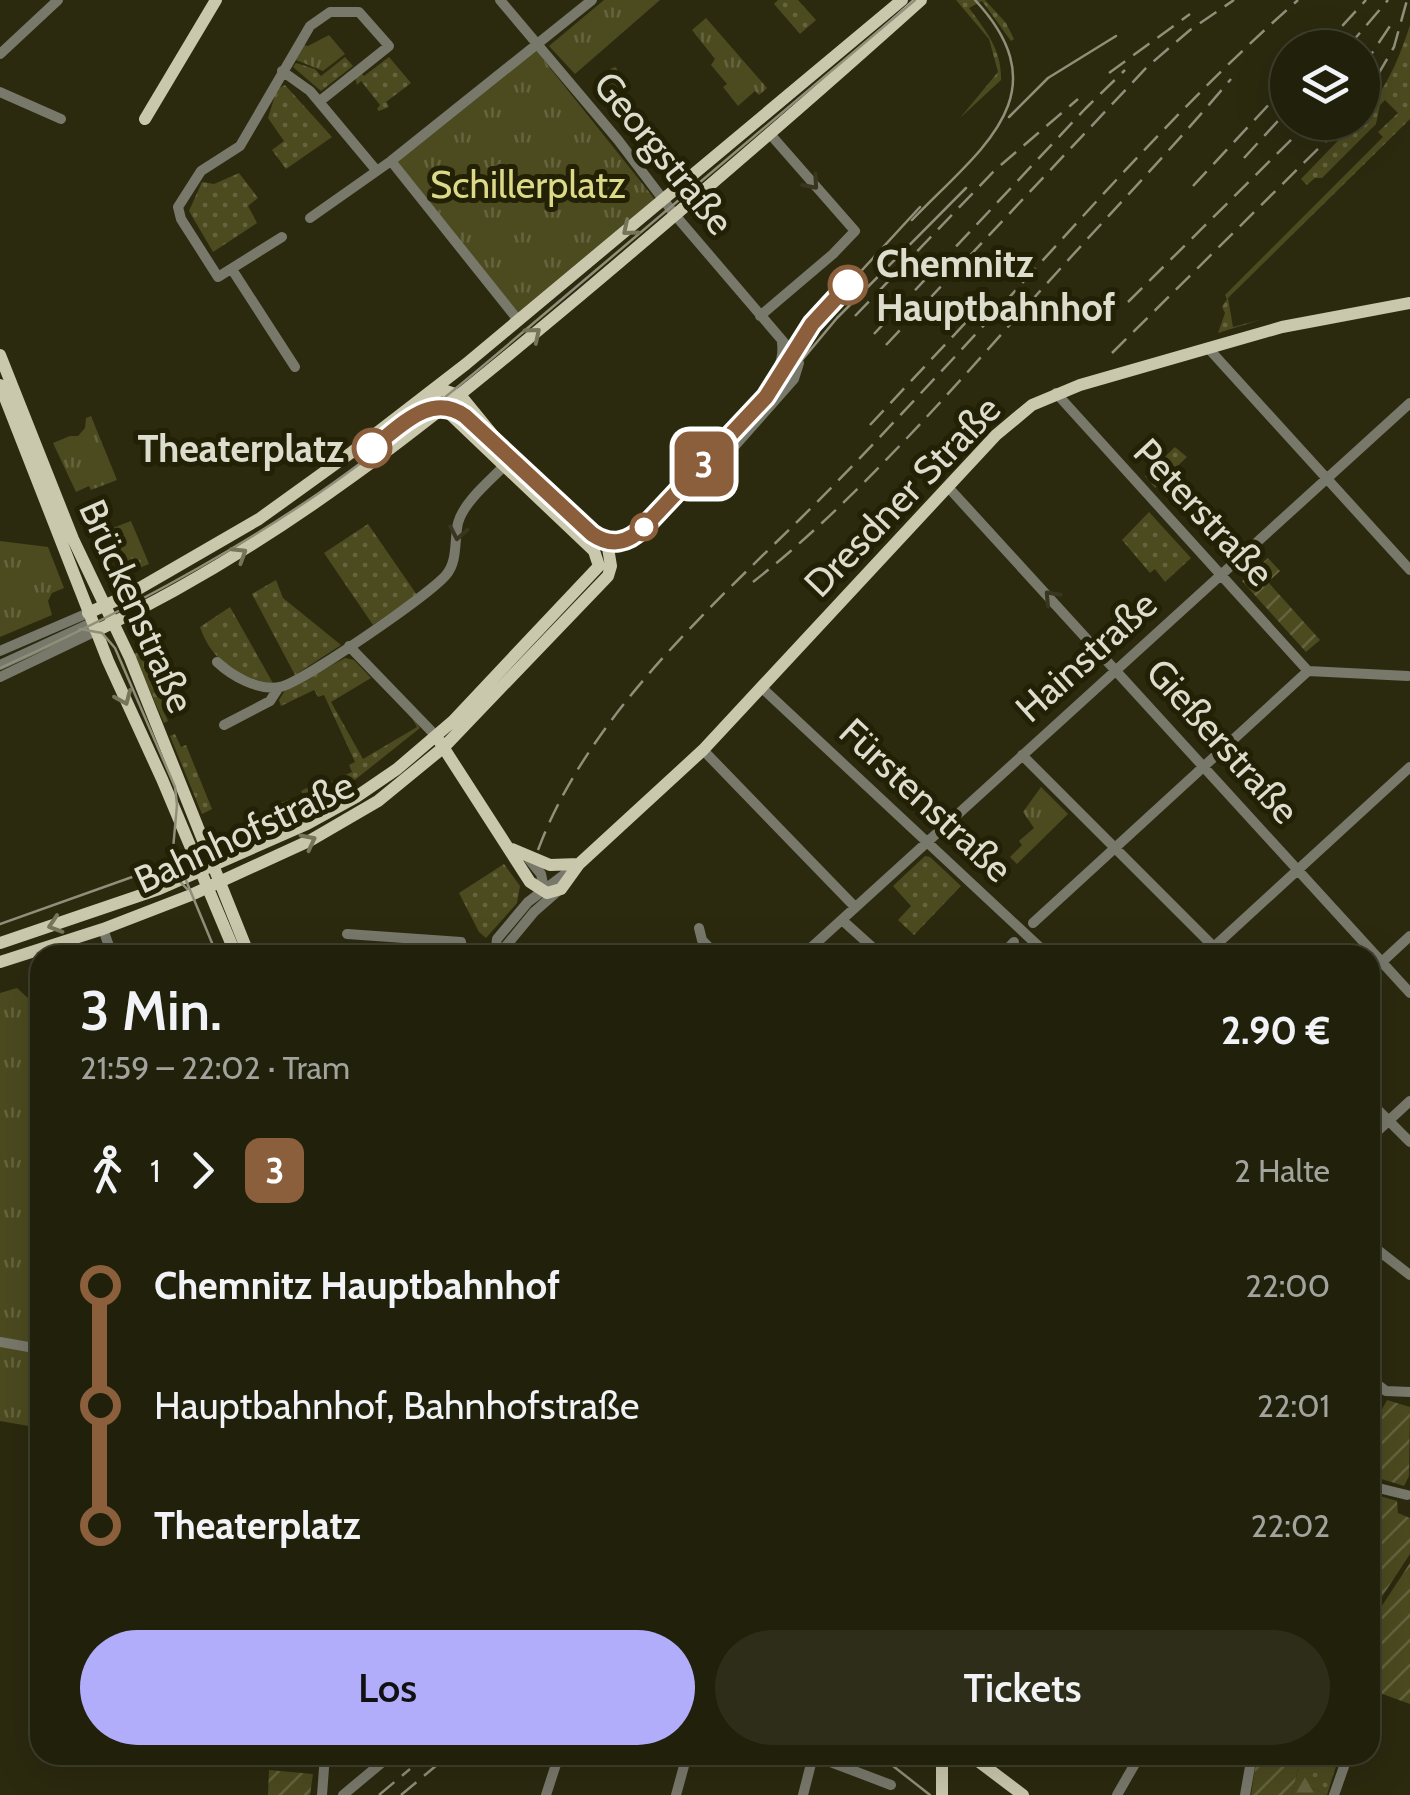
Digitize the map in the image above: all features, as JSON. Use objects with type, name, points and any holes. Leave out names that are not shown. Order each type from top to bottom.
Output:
[{"type":"main road","points":[[145,119],[216,0]]},
{"type":"main road","points":[[90,623],[103,606],[258,518],[426,396],[902,0]]},
{"type":"main road","points":[[455,394],[674,215],[922,0]]},
{"type":"main road","name":"Dresdner Straße","points":[[561,889],[580,864],[704,750],[1008,423],[1032,405],[1056,393],[1208,348],[1328,316],[1410,303]]},
{"type":"main road","name":"Brückenstraße","points":[[0,340],[0,354],[62,513],[130,658],[213,885]]},
{"type":"main road","points":[[90,623],[112,623],[295,519],[448,406],[462,367]]},
{"type":"main road","name":"Brückenstraße","points":[[0,385],[90,623],[206,868]]},
{"type":"main road","points":[[426,396],[437,390],[455,394],[509,460]]},
{"type":"main road","points":[[448,406],[452,416],[509,460]]},
{"type":"main road","name":"Bahnhofstraße","points":[[53,945],[213,885],[346,822],[383,798],[612,566],[606,542],[509,460]]},
{"type":"main road","points":[[440,741],[525,876],[550,893],[561,889]]},
{"type":"main road","name":"Bahnhofstraße","points":[[0,943],[110,907],[206,868],[340,806],[440,741]]},
{"type":"main road","points":[[510,847],[528,858],[555,866],[580,864]]},
{"type":"main road","points":[[213,885],[233,945]]},
{"type":"main road","points":[[213,885],[244,945]]},
{"type":"main road","name":"Bahnhofstraße","points":[[0,962],[30,952]]},
{"type":"main road","points":[[942,1765],[942,1795]]},
{"type":"main road","points":[[983,1765],[1022,1795]]},
{"type":"street","points":[[0,54],[58,0]]},
{"type":"street","name":"Georgstraße","points":[[500,0],[782,343]]},
{"type":"street","points":[[310,218],[391,161],[592,0]]},
{"type":"street","points":[[282,237],[218,277],[178,207],[201,171],[240,146],[310,26],[330,12],[358,12],[390,46],[320,102]]},
{"type":"street","points":[[282,71],[320,102],[376,170]]},
{"type":"street","points":[[0,92],[61,119]]},
{"type":"street","points":[[760,316],[833,254],[855,230],[770,134]]},
{"type":"street","points":[[391,161],[518,320]]},
{"type":"street","points":[[233,270],[295,368]]},
{"type":"street","points":[[782,343],[797,360],[798,372],[710,476],[696,461],[769,386],[782,364],[782,343]]},
{"type":"street","points":[[1208,348],[1410,570]]},
{"type":"street","name":"Peterstraße","points":[[1056,393],[1308,670]]},
{"type":"street","name":"Hainstraße","points":[[814,945],[1410,403]]},
{"type":"street","points":[[224,726],[270,701],[280,687],[411,605],[444,578],[453,563],[463,513],[509,460]]},
{"type":"street","name":"Gießerstraße","points":[[948,487],[1367,945]]},
{"type":"street","points":[[0,652],[90,623]]},
{"type":"street","points":[[0,665],[90,623]]},
{"type":"street","points":[[0,677],[90,623]]},
{"type":"street","points":[[349,646],[440,741]]},
{"type":"street","points":[[218,662],[240,678],[280,687]]},
{"type":"street","points":[[1033,922],[1308,670],[1410,676]]},
{"type":"street","name":"Fürstenstraße","points":[[762,688],[1037,945]]},
{"type":"street","points":[[704,750],[855,907]]},
{"type":"street","points":[[1022,755],[1207,945]]},
{"type":"street","points":[[1221,945],[1298,868],[1410,767]]},
{"type":"street","points":[[528,858],[541,874],[543,890]]},
{"type":"street","name":"Dresdner Straße","points":[[532,905],[543,890],[580,864]]},
{"type":"street","points":[[496,945],[497,939],[532,905],[561,889]]},
{"type":"street","points":[[842,920],[871,945]]},
{"type":"street","points":[[699,928],[707,945]]},
{"type":"street","points":[[103,929],[109,945]]},
{"type":"street","points":[[347,934],[462,945]]},
{"type":"street","points":[[1382,962],[1410,936]]},
{"type":"street","points":[[1011,945],[1014,942]]},
{"type":"street","name":"Gießerstraße","points":[[1380,960],[1410,993]]},
{"type":"street","points":[[1380,1129],[1410,1101]]},
{"type":"street","points":[[1380,1113],[1410,1142]]},
{"type":"street","points":[[1380,1252],[1410,1275]]},
{"type":"street","points":[[0,1342],[30,1346]]},
{"type":"street","points":[[1380,1386],[1386,1391],[1410,1392]]},
{"type":"street","points":[[1380,1488],[1407,1495]]},
{"type":"street","points":[[322,1795],[325,1765]]},
{"type":"street","points":[[343,1795],[380,1765]]},
{"type":"street","points":[[546,1795],[556,1765]]},
{"type":"street","points":[[676,1795],[684,1765]]},
{"type":"street","points":[[803,1795],[811,1765]]},
{"type":"street","points":[[838,1765],[891,1784]]},
{"type":"street","points":[[1117,1795],[1134,1765]]},
{"type":"street","points":[[1245,1795],[1250,1765]]},
{"type":"street","points":[[1334,1795],[1344,1765]]},
{"type":"green space","points":[[604,0],[660,0],[575,74],[549,46]]},
{"type":"green space","points":[[778,0],[798,0],[816,20],[800,34],[774,4]]},
{"type":"green space","points":[[956,0],[985,0],[1006,23],[1014,39],[1011,41],[982,1],[969,8],[987,33],[996,50],[1001,80],[960,118],[998,72],[989,39]]},
{"type":"green space","points":[[706,18],[767,88],[759,95],[755,91],[738,106],[711,65],[715,59],[692,30]]},
{"type":"green space","points":[[1410,25],[1410,119],[1228,298],[1233,327],[1263,319],[1218,333],[1225,313],[1225,295],[1383,137],[1380,130],[1398,113],[1385,100],[1380,105],[1380,92]]},
{"type":"green space","points":[[329,35],[345,54],[323,71],[296,60],[304,45]]},
{"type":"green space","name":"Schillerplatz","points":[[535,49],[657,202],[518,316],[395,162]]},
{"type":"green space","points":[[345,57],[353,66],[321,91],[293,67],[296,63],[315,69],[321,76]]},
{"type":"green space","points":[[389,57],[411,83],[386,102],[389,107],[379,111],[380,105],[361,81],[357,85],[355,77],[360,72],[364,76]]},
{"type":"green space","points":[[616,67],[618,72],[627,119],[623,122],[593,86]]},
{"type":"green space","points":[[285,85],[332,137],[286,169],[272,150],[284,141],[268,118],[277,89]]},
{"type":"green space","points":[[1339,140],[1360,140],[1322,178],[1307,185],[1301,179]]},
{"type":"green space","points":[[239,173],[258,198],[248,206],[257,223],[213,252],[189,211],[202,182],[214,184]]},
{"type":"green space","points":[[91,416],[117,480],[76,492],[53,443],[78,436],[85,428],[86,418]]},
{"type":"green space","points":[[1175,447],[1187,457],[1155,488],[1145,476]]},
{"type":"green space","points":[[1149,512],[1191,558],[1165,582],[1155,569],[1150,573],[1122,540]]},
{"type":"green space","points":[[131,521],[149,564],[127,573],[110,529]]},
{"type":"green space","points":[[368,524],[417,595],[373,625],[324,553]]},
{"type":"green space","points":[[0,541],[48,547],[64,588],[52,593],[48,601],[52,615],[0,637]]},
{"type":"green space","points":[[1268,558],[1280,571],[1268,582],[1320,640],[1306,652],[1242,581]]},
{"type":"green space","points":[[276,580],[283,598],[341,645],[295,675],[252,594]]},
{"type":"green space","points":[[230,607],[274,685],[229,666],[205,640],[200,627]]},
{"type":"green space","points":[[146,649],[170,703],[162,707],[168,721],[164,723],[134,654]]},
{"type":"green space","points":[[345,658],[354,660],[371,678],[331,702],[363,759],[417,727],[409,713],[420,728],[356,779],[282,819],[273,805],[303,795],[301,791],[319,782],[321,786],[352,772],[349,765],[355,762],[324,695],[318,697],[314,690],[281,706],[279,700],[285,690]]},
{"type":"green space","points":[[175,734],[181,747],[186,745],[212,809],[202,814],[170,736]]},
{"type":"green space","points":[[1041,787],[1068,814],[1017,864],[1010,857],[1022,845],[1019,841],[1034,828],[1023,812]]},
{"type":"green space","points":[[925,856],[961,886],[914,935],[898,920],[911,906],[893,886]]},
{"type":"green space","points":[[504,864],[520,886],[517,903],[486,938],[459,893]]},
{"type":"green space","points":[[17,988],[30,1000],[30,1426],[0,1421],[0,993]]},
{"type":"green space","points":[[1387,1400],[1410,1407],[1409,1476],[1404,1486],[1380,1478],[1380,1413]]},
{"type":"green space","points":[[1380,1496],[1397,1501],[1398,1513],[1410,1518],[1410,1554],[1380,1600]]},
{"type":"green space","points":[[1410,1563],[1410,1704],[1380,1693],[1380,1609]]},
{"type":"green space","points":[[1256,1765],[1299,1765],[1292,1795],[1251,1795]]},
{"type":"green space","points":[[1299,1765],[1311,1765],[1310,1787],[1327,1795],[1292,1795]]},
{"type":"green space","points":[[1310,1765],[1336,1765],[1327,1795],[1310,1787]]},
{"type":"green space","points":[[269,1770],[313,1774],[310,1795],[268,1795]]},
{"type":"tram line","points":[[0,668],[203,566],[351,470],[473,374],[915,0]]},
{"type":"tram line","points":[[912,220],[985,144],[1002,119],[1012,93],[1012,64],[1000,34],[975,0]]},
{"type":"tram line","points":[[1009,117],[1048,78],[1116,36]]},
{"type":"tram line","points":[[424,415],[441,411],[462,418],[592,540],[611,547],[630,544],[757,414],[837,318],[966,188]]},
{"type":"tram line","points":[[852,281],[920,207]]},
{"type":"tram line","name":"3","points":[[372,448],[424,410],[448,406],[465,416],[596,538],[606,542],[626,540],[644,527],[766,397],[812,324],[848,285]]},
{"type":"tram line","points":[[80,629],[102,633],[115,648],[175,787],[173,849],[213,945]]},
{"type":"tram line","points":[[0,924],[149,871],[175,876],[187,889]]},
{"type":"tram line","points":[[892,1765],[930,1795]]},
{"type":"railway","points":[[886,345],[1147,67],[1190,30],[1234,0]]},
{"type":"railway","points":[[538,850],[586,757],[650,672],[817,503],[1157,136],[1298,0]]},
{"type":"railway","points":[[1338,30],[1366,0]]},
{"type":"railway","points":[[1362,30],[1388,0]]},
{"type":"railway","points":[[1380,71],[1394,47],[1407,0]]},
{"type":"railway","points":[[1109,73],[1190,14]]},
{"type":"railway","points":[[1380,41],[1390,26]]},
{"type":"railway","points":[[874,334],[1125,70]]},
{"type":"railway","points":[[753,582],[827,518],[898,447],[1231,79]]},
{"type":"railway","points":[[855,316],[995,170],[1078,99]]},
{"type":"railway","points":[[1193,186],[1270,103]]},
{"type":"railway","points":[[1244,158],[1270,130]]},
{"type":"railway","points":[[1128,302],[1291,140]]},
{"type":"railway","points":[[1112,353],[1327,140]]},
{"type":"railway","points":[[870,425],[983,304]]},
{"type":"railway","points":[[401,1795],[437,1765]]},
{"type":"railway","points":[[379,1795],[410,1769]]},
{"type":"place","name":"Chemnitz Hauptbahnhof","points":[[848,285]]},
{"type":"place","name":"Theaterplatz","points":[[372,448]]}]
